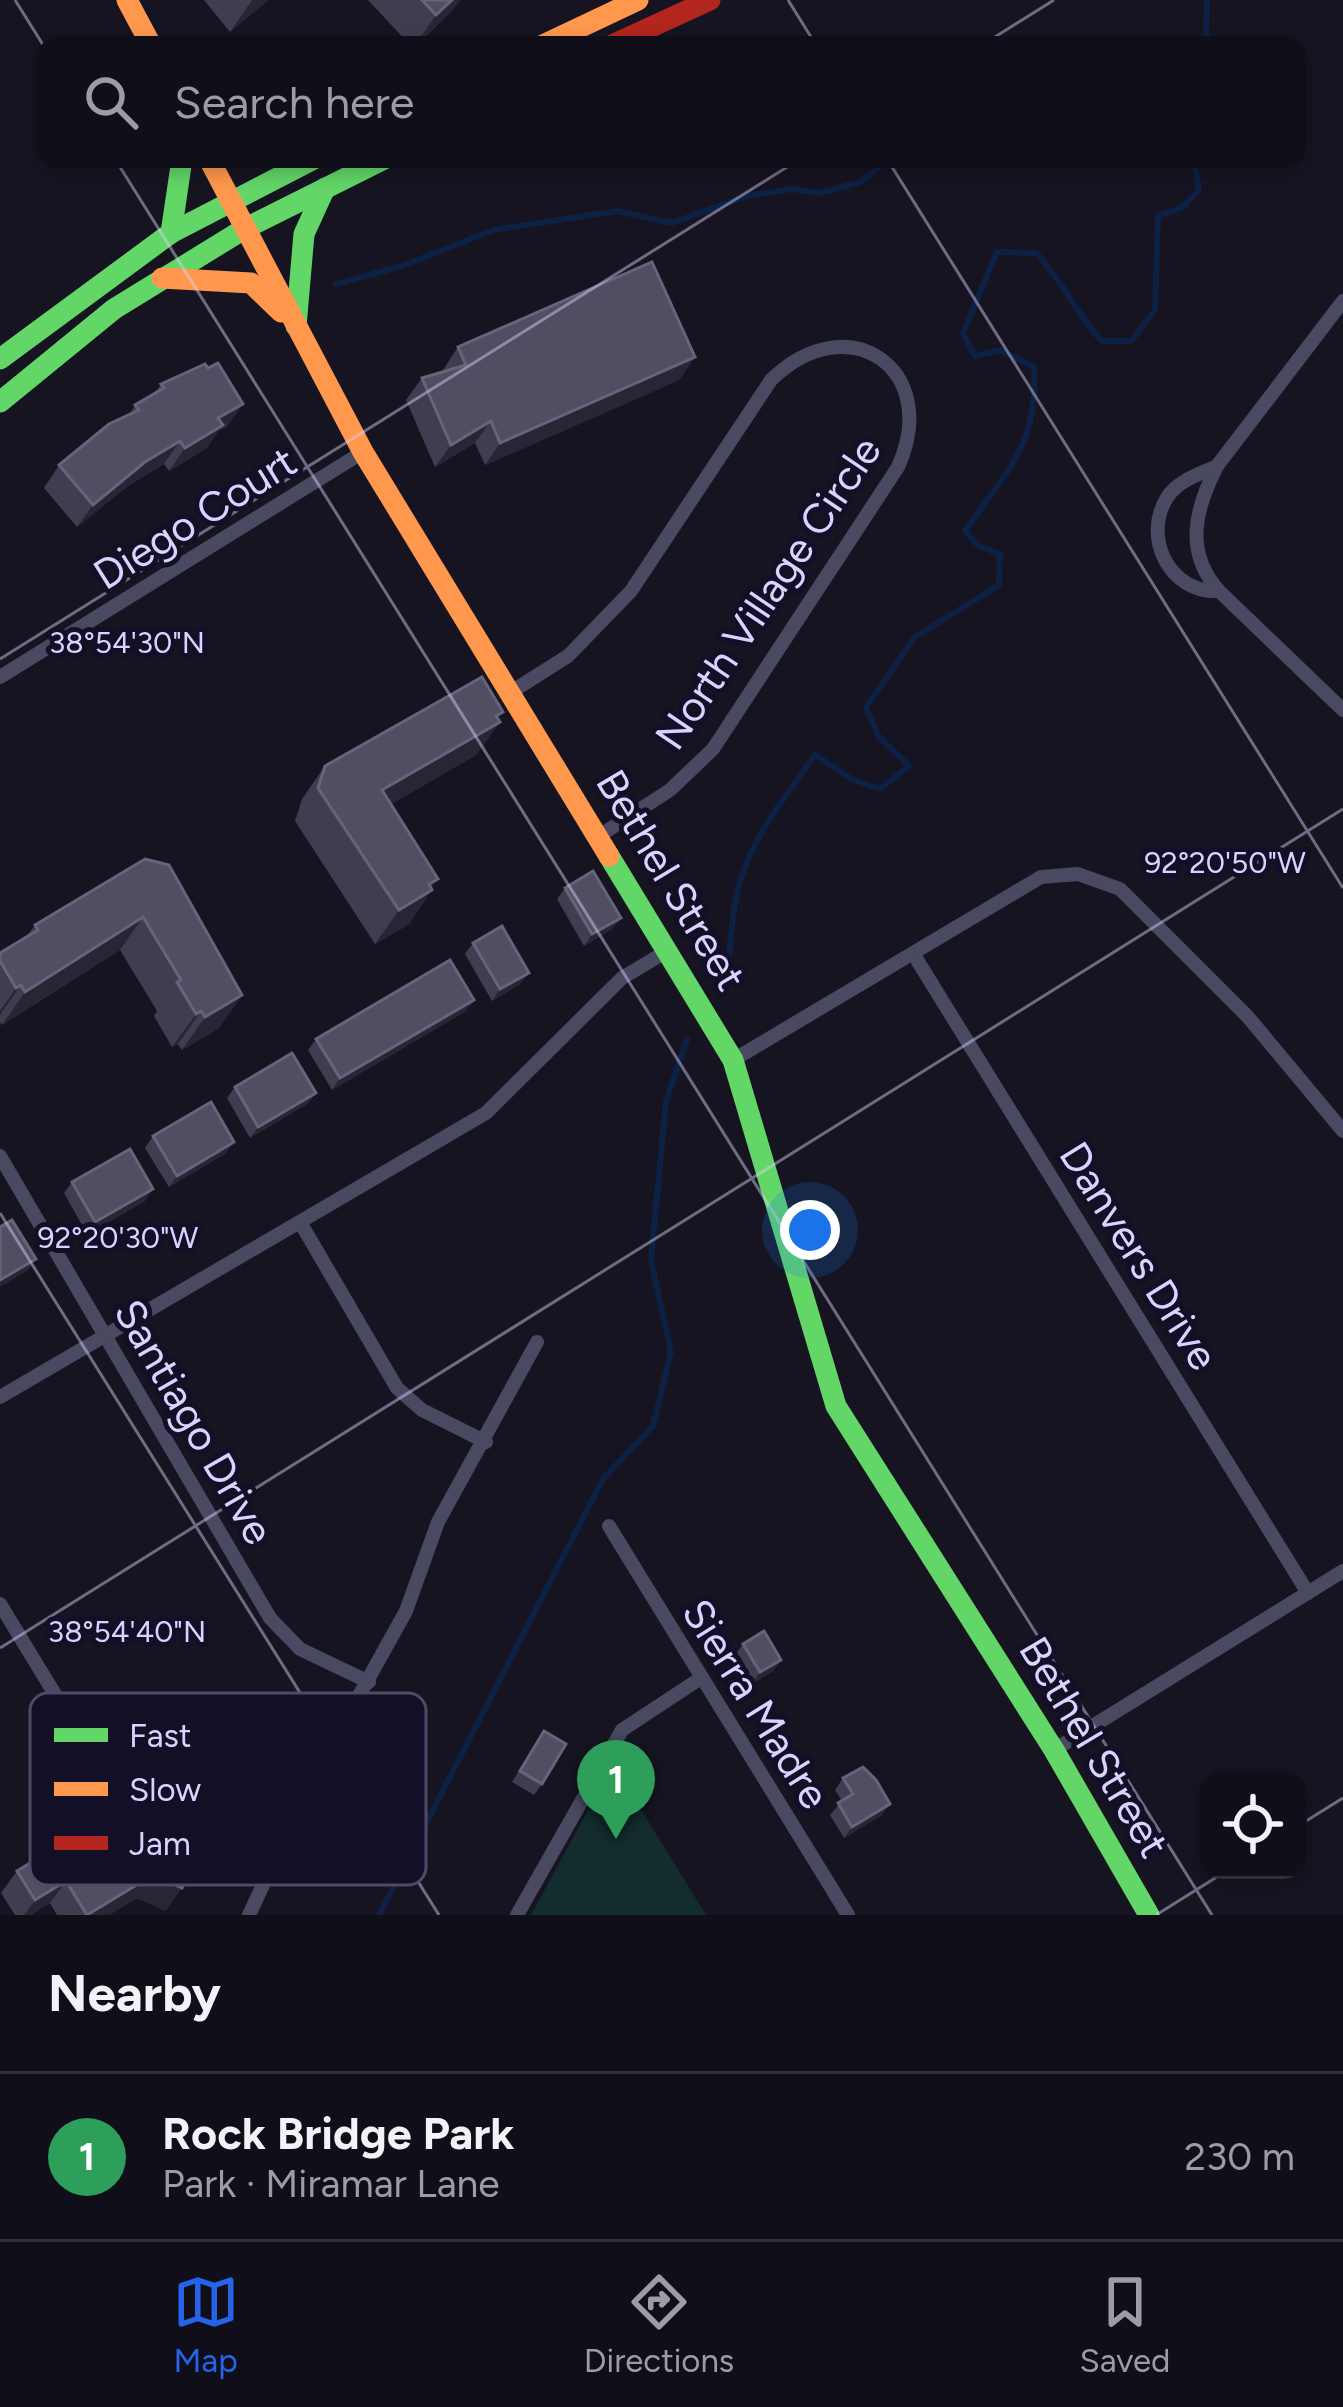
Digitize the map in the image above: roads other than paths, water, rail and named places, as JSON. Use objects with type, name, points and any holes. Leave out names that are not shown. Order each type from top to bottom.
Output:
[{"type":"street","points":[[127,0],[146,36]]},
{"type":"street","points":[[559,36],[616,5],[638,0]]},
{"type":"street","points":[[632,36],[710,0]]},
{"type":"street","points":[[171,233],[181,168]]},
{"type":"street","name":"Bethel Street","points":[[214,168],[363,452],[733,1060],[836,1406],[1054,1750],[1149,1915]]},
{"type":"street","points":[[0,359],[171,233],[297,168]]},
{"type":"street","points":[[0,402],[114,309],[162,278],[244,229],[366,168]]},
{"type":"street","points":[[296,326],[304,235],[325,188]]},
{"type":"street","points":[[162,278],[250,283],[296,326]]},
{"type":"street","points":[[1342,306],[1216,466],[1202,496],[1195,544],[1207,577],[1219,591],[1343,710]]},
{"type":"street","name":"North Village Circle","points":[[511,692],[568,656],[631,591],[771,380],[791,361],[834,345],[877,355],[892,368],[913,419],[898,467],[713,749],[670,790],[599,836]]},
{"type":"street","name":"Diego Court","points":[[0,677],[363,452]]},
{"type":"street","points":[[1216,466],[1180,483],[1166,498],[1157,528],[1160,550],[1174,576],[1199,592],[1219,591]]},
{"type":"street","points":[[733,1060],[1041,877],[1078,874],[1120,889],[1248,1017],[1343,1130]]},
{"type":"street","points":[[0,1397],[486,1112],[622,978],[667,951]]},
{"type":"street","name":"Danvers Drive","points":[[914,955],[1308,1593]]},
{"type":"street","name":"Santiago Drive","points":[[0,1156],[279,1630],[300,1649],[369,1682]]},
{"type":"street","points":[[300,1222],[397,1388],[422,1410],[486,1442]]},
{"type":"street","points":[[363,1693],[406,1611],[438,1522],[538,1342]]},
{"type":"street","name":"Sierra Madre","points":[[609,1526],[848,1915]]},
{"type":"street","points":[[1054,1750],[1343,1571]]},
{"type":"street","points":[[0,1604],[54,1693]]},
{"type":"street","points":[[517,1915],[622,1730],[701,1678]]},
{"type":"street","points":[[249,1915],[261,1885]]},
{"type":"waterway","points":[[1206,36],[1207,0]]},
{"type":"waterway","points":[[336,284],[405,265],[493,230],[617,211],[672,223],[747,196],[792,189],[818,193],[861,182],[878,168]]},
{"type":"waterway","points":[[726,982],[741,878],[784,798],[815,755],[853,780],[880,789],[909,766],[879,737],[866,707],[915,637],[999,585],[1000,554],[979,546],[965,531],[1007,473],[1025,437],[1034,367],[1000,350],[975,356],[963,333],[997,252],[1036,253],[1102,341],[1131,341],[1155,310],[1158,216],[1183,207],[1199,190],[1195,168]]},
{"type":"waterway","points":[[426,1824],[603,1479],[653,1426],[671,1352],[651,1260],[666,1101],[687,1039]]},
{"type":"waterway","points":[[379,1915],[394,1885]]},
{"type":"place","name":"Rock Bridge Park","points":[[616,1839]]}]
